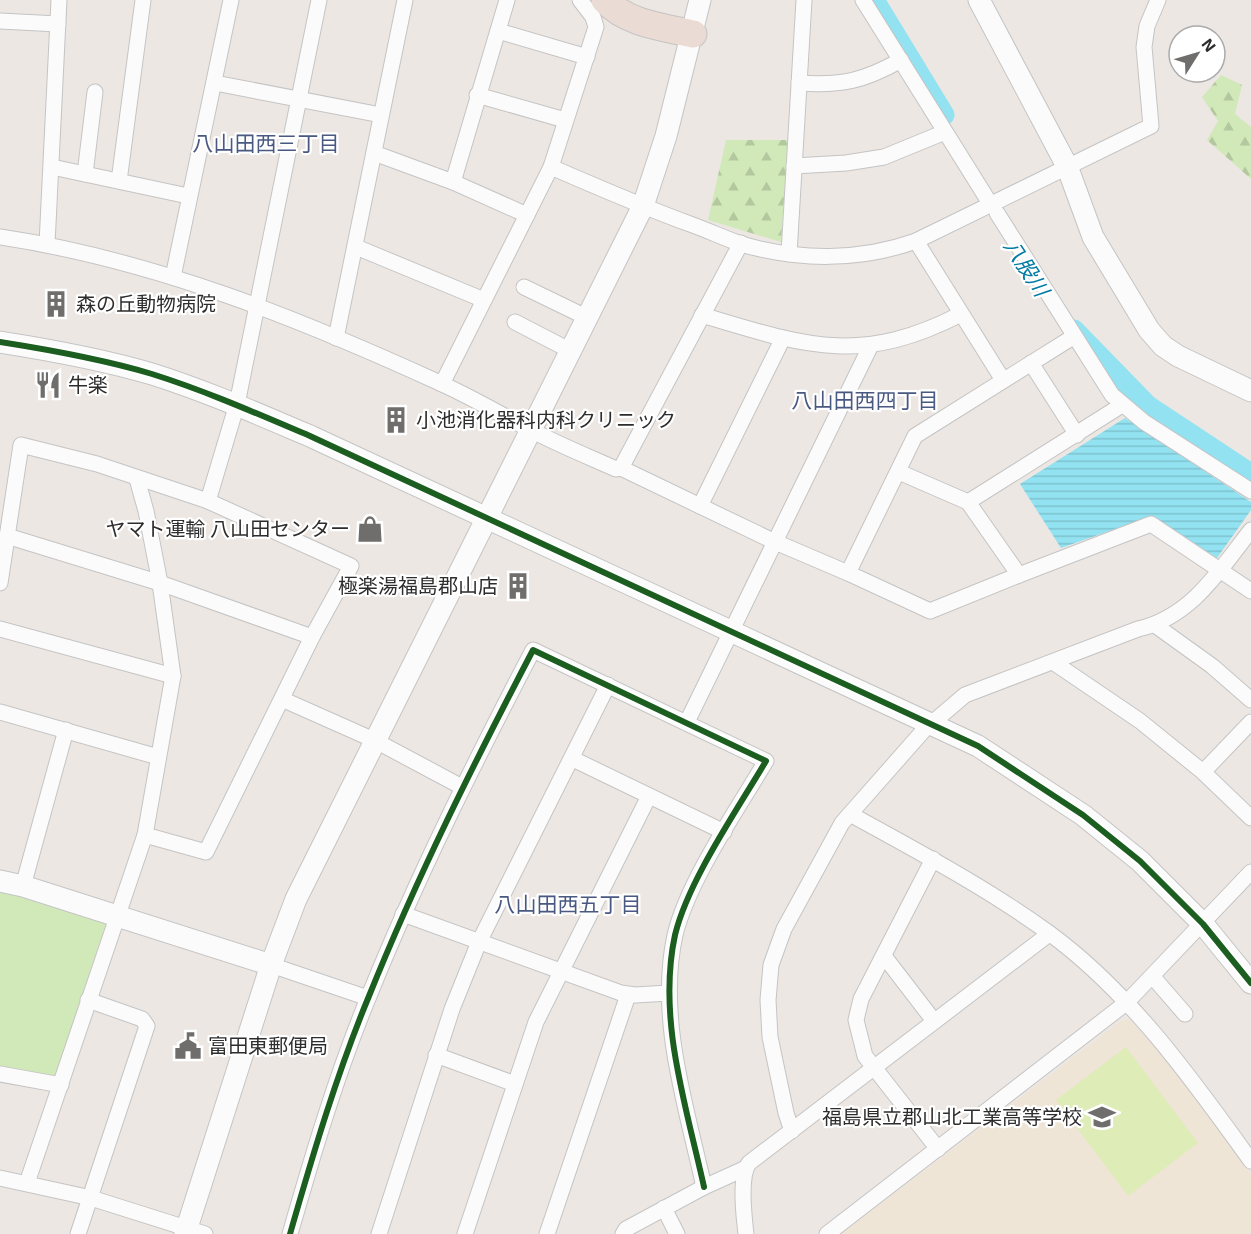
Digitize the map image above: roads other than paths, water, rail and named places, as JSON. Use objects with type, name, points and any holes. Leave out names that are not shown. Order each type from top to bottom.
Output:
[{"type":"highway","points":[[605,0],[622,15],[693,34]]},
{"type":"street","points":[[47,244],[59,0]]},
{"type":"street","points":[[119,181],[143,0]]},
{"type":"street","points":[[173,278],[188,196],[215,83],[231,0]]},
{"type":"street","points":[[208,501],[237,404],[319,0]]},
{"type":"street","points":[[336,338],[405,0]]},
{"type":"street","points":[[453,182],[507,0]]},
{"type":"street","points":[[442,384],[551,167],[596,24],[580,0]]},
{"type":"street","points":[[0,1178],[90,1198],[193,1232],[271,965],[296,899],[643,207],[661,154],[700,0]]},
{"type":"street","points":[[789,254],[804,0]]},
{"type":"street","points":[[863,0],[1106,388],[1122,405],[1251,491]]},
{"type":"street","points":[[979,0],[1067,166],[1093,237],[1149,330],[1163,346],[1178,356],[1251,391]]},
{"type":"street","points":[[551,167],[643,207],[741,243],[789,254],[842,257],[867,255],[916,241],[994,209],[1067,166],[1151,126],[1144,47],[1147,26],[1158,0]]},
{"type":"street","points":[[0,21],[58,24]]},
{"type":"street","points":[[498,31],[586,57]]},
{"type":"street","points":[[799,83],[838,84],[854,81],[901,60]]},
{"type":"street","points":[[215,83],[381,115]]},
{"type":"street","points":[[85,174],[95,92]]},
{"type":"street","points":[[477,95],[566,120]]},
{"type":"street","points":[[794,166],[846,163],[884,157],[945,132]]},
{"type":"street","points":[[374,153],[453,182],[526,215]]},
{"type":"street","points":[[52,167],[188,196]]},
{"type":"street","points":[[0,237],[47,244],[173,278],[257,305],[442,384],[532,431],[616,469],[621,468],[773,541],[930,611],[1151,524],[1251,591]]},
{"type":"street","points":[[916,241],[1003,380]]},
{"type":"street","points":[[621,468],[741,243]]},
{"type":"street","points":[[356,247],[484,300]]},
{"type":"street","points":[[524,287],[588,318]]},
{"type":"street","points":[[702,315],[783,338],[837,348],[908,338],[961,314]]},
{"type":"street","points":[[515,322],[571,351]]},
{"type":"street","points":[[700,506],[783,338]]},
{"type":"street","points":[[848,573],[915,436],[1073,338]]},
{"type":"street","points":[[0,342],[80,356],[153,375],[237,404],[310,435],[486,519],[733,630],[978,746],[1083,815],[1140,861],[1203,924],[1251,983]]},
{"type":"street","points":[[687,722],[733,630],[773,541],[871,345]]},
{"type":"street","points":[[1031,363],[1077,435]]},
{"type":"street","points":[[968,502],[1122,405]]},
{"type":"street","points":[[0,583],[21,446],[97,465],[208,501],[351,566],[312,637],[284,700],[206,852],[145,835]]},
{"type":"street","points":[[898,472],[968,502],[1019,575]]},
{"type":"street","points":[[27,1183],[145,835],[173,676],[160,584],[146,511],[137,479]]},
{"type":"street","points":[[792,1131],[770,1037],[768,1000],[771,965],[784,929],[850,814],[931,723],[965,695],[1138,629],[1155,625],[1191,603],[1251,530]]},
{"type":"street","points":[[7,536],[160,584],[312,637]]},
{"type":"street","points":[[1155,625],[1212,666],[1251,700]]},
{"type":"street","points":[[0,629],[173,676]]},
{"type":"street","points":[[290,1234],[316,1144],[368,998],[403,914],[462,788],[533,650],[766,761],[690,894],[676,934],[669,993],[674,1053],[704,1186]]},
{"type":"street","points":[[1053,662],[1140,721],[1203,772],[1251,818]]},
{"type":"street","points":[[379,1234],[436,1055],[478,942],[573,759],[608,685]]},
{"type":"street","points":[[284,700],[374,740],[462,788]]},
{"type":"street","points":[[0,712],[158,757]]},
{"type":"street","points":[[1203,772],[1251,722]]},
{"type":"street","points":[[23,886],[66,730]]},
{"type":"street","points":[[573,759],[724,832]]},
{"type":"street","points":[[465,1234],[536,1022],[649,796]]},
{"type":"street","points":[[850,814],[933,860],[1050,934],[1126,1003],[1164,1046],[1251,1161]]},
{"type":"street","points":[[933,860],[861,999],[856,1020],[865,1056],[938,1149]]},
{"type":"street","points":[[827,1234],[1126,1003],[1251,872]]},
{"type":"street","points":[[0,881],[23,886],[368,998]]},
{"type":"street","points":[[403,914],[628,995],[669,993]]},
{"type":"street","points":[[623,1234],[626,1229],[704,1186],[746,1168],[933,1021],[1050,934]]},
{"type":"street","points":[[884,956],[933,1021]]},
{"type":"street","points":[[1154,976],[1185,1014]]},
{"type":"street","points":[[547,1234],[628,995]]},
{"type":"street","points":[[78,1234],[147,1026],[142,1018],[88,1000]]},
{"type":"street","points":[[436,1055],[515,1084]]},
{"type":"street","points":[[0,1074],[61,1085]]},
{"type":"street","points":[[746,1168],[744,1215],[746,1234]]},
{"type":"street","points":[[664,1208],[677,1234]]},
{"type":"water","points":[[1125,418],[1251,502],[1251,510],[1217,558],[1152,516],[1061,548],[1020,484]]},
{"type":"waterway","name":"八股川","points":[[874,0],[944,115]]},
{"type":"waterway","name":"八股川","points":[[1074,330],[1148,406],[1251,474]]},
{"type":"place","name":"森の丘動物病院","points":[[56,304]]},
{"type":"place","name":"牛楽","points":[[48,385]]},
{"type":"place","name":"小池消化器科内科クリニック","points":[[396,420]]},
{"type":"place","name":"ヤマト運輸 八山田センター","points":[[370,529]]},
{"type":"place","name":"極楽湯福島郡山店","points":[[518,586]]},
{"type":"place","name":"富田東郵便局","points":[[188,1046]]},
{"type":"place","name":"福島県立郡山北工業高等学校","points":[[1102,1117]]},
{"type":"district","name":"八山田西三丁目","points":[[266,144]]},
{"type":"district","name":"八山田西四丁目","points":[[865,401]]},
{"type":"district","name":"八山田西五丁目","points":[[568,905]]}]
